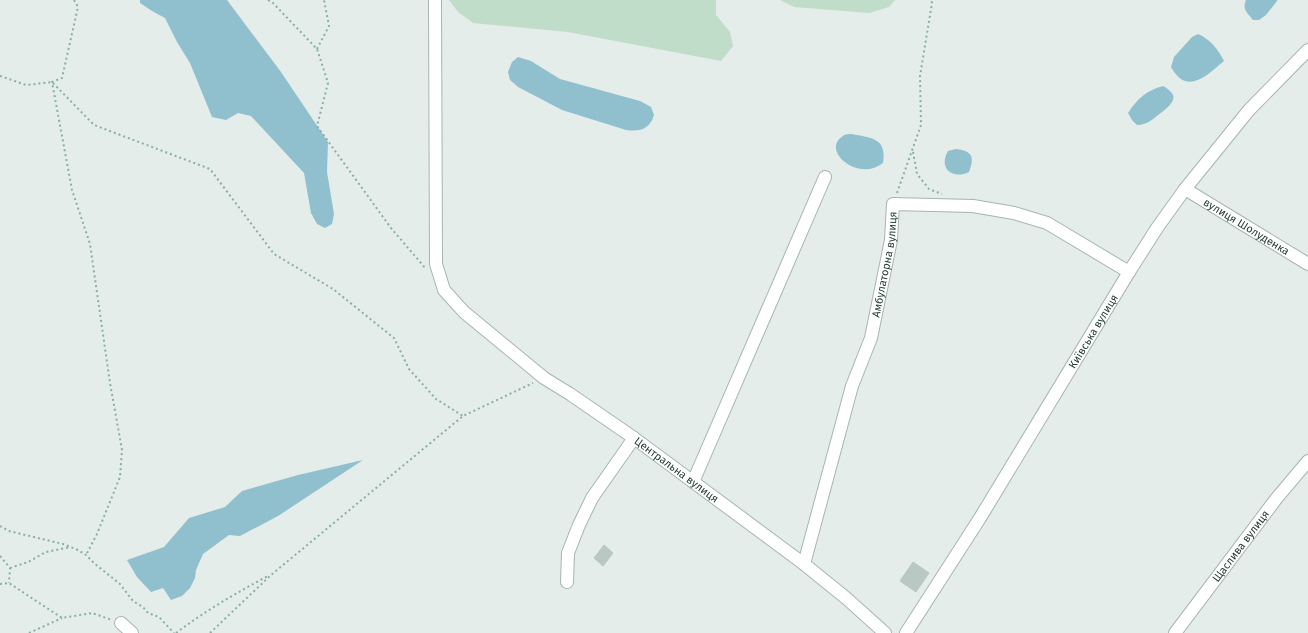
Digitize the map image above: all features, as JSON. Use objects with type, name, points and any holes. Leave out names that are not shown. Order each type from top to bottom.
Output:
[{"type":"street","name":"Центральна вулиця","points":[[435,0],[436,264],[444,290],[464,312],[544,378],[634,438],[804,564],[846,598],[885,633]]},
{"type":"street","name":"Київська вулиця","points":[[906,633],[980,518],[1129,272],[1185,189],[1249,110],[1308,50]]},
{"type":"street","points":[[693,482],[825,177]]},
{"type":"street","name":"вулиця Шолуденка","points":[[1185,189],[1308,264]]},
{"type":"street","name":"Амбулаторна вулиця","points":[[804,564],[852,386],[871,338],[891,240],[894,204],[973,206],[1014,213],[1047,223],[1129,272]]},
{"type":"street","points":[[567,582],[568,553],[579,525],[592,498],[634,438]]},
{"type":"street","name":"Щаслива вулиця","points":[[1175,633],[1276,498],[1308,461]]},
{"type":"street","points":[[121,623],[132,633]]},
{"type":"path","points":[[0,76],[26,85],[52,82],[62,78],[78,7],[74,0]]},
{"type":"path","points":[[268,0],[273,3],[318,49],[328,83],[317,126],[391,228],[429,273]]},
{"type":"path","points":[[318,49],[329,26],[324,0]]},
{"type":"path","points":[[894,204],[921,125],[920,76],[932,3],[931,0]]},
{"type":"path","points":[[52,82],[94,125],[210,169],[274,254],[333,289],[394,338],[409,369],[436,399],[463,416]]},
{"type":"path","points":[[52,82],[72,190],[90,244],[110,383],[122,450],[120,477],[97,534],[86,555]]},
{"type":"path","points":[[912,152],[917,174],[929,189],[944,195]]},
{"type":"path","points":[[210,633],[271,575],[463,416],[544,378]]},
{"type":"path","points":[[0,526],[9,531],[71,547],[86,555],[120,584],[133,601],[143,607],[148,613],[159,617],[175,633],[198,616],[233,594],[271,575]]},
{"type":"path","points":[[10,568],[28,562],[46,552],[71,547]]},
{"type":"path","points":[[0,556],[10,568],[9,583]]},
{"type":"path","points":[[0,584],[9,583],[62,618]]},
{"type":"path","points":[[29,633],[62,618],[92,613],[121,623]]},
{"type":"green space","points":[[449,0],[716,0],[716,15],[730,32],[733,46],[721,61],[568,32],[473,23],[458,12]]},
{"type":"green space","points":[[780,0],[895,0],[889,7],[869,13],[794,7]]},
{"type":"water","points":[[140,0],[227,0],[281,72],[328,142],[327,172],[334,214],[332,224],[325,228],[317,224],[311,213],[304,173],[251,116],[238,113],[226,120],[212,117],[190,63],[165,18],[140,3]]},
{"type":"water","points":[[1246,0],[1277,1],[1266,15],[1259,20],[1253,20],[1245,9]]},
{"type":"water","points":[[1198,34],[1213,45],[1224,61],[1204,77],[1190,82],[1177,76],[1171,67],[1174,57],[1192,37]]},
{"type":"water","points":[[518,57],[531,61],[560,79],[640,101],[651,107],[654,115],[652,120],[650,124],[640,130],[626,130],[562,110],[518,87],[510,80],[508,72],[512,62]]},
{"type":"water","points":[[1163,86],[1171,92],[1173,96],[1170,105],[1151,121],[1137,125],[1128,113],[1135,103],[1143,96],[1152,90]]},
{"type":"water","points":[[852,134],[872,138],[880,144],[883,148],[883,163],[873,168],[863,169],[853,167],[845,162],[839,156],[836,149],[837,142],[844,135]]},
{"type":"water","points":[[956,149],[966,151],[971,155],[972,162],[969,172],[957,174],[948,171],[945,163],[945,157],[948,151]]},
{"type":"water","points":[[363,460],[278,516],[240,536],[229,535],[203,554],[190,588],[182,596],[171,600],[163,588],[151,592],[137,577],[127,560],[164,547],[189,518],[225,507],[242,491],[298,475]]},
{"type":"building","points":[[604,545],[613,553],[603,566],[594,558]]},
{"type":"building","points":[[913,562],[929,573],[916,592],[900,581]]}]
